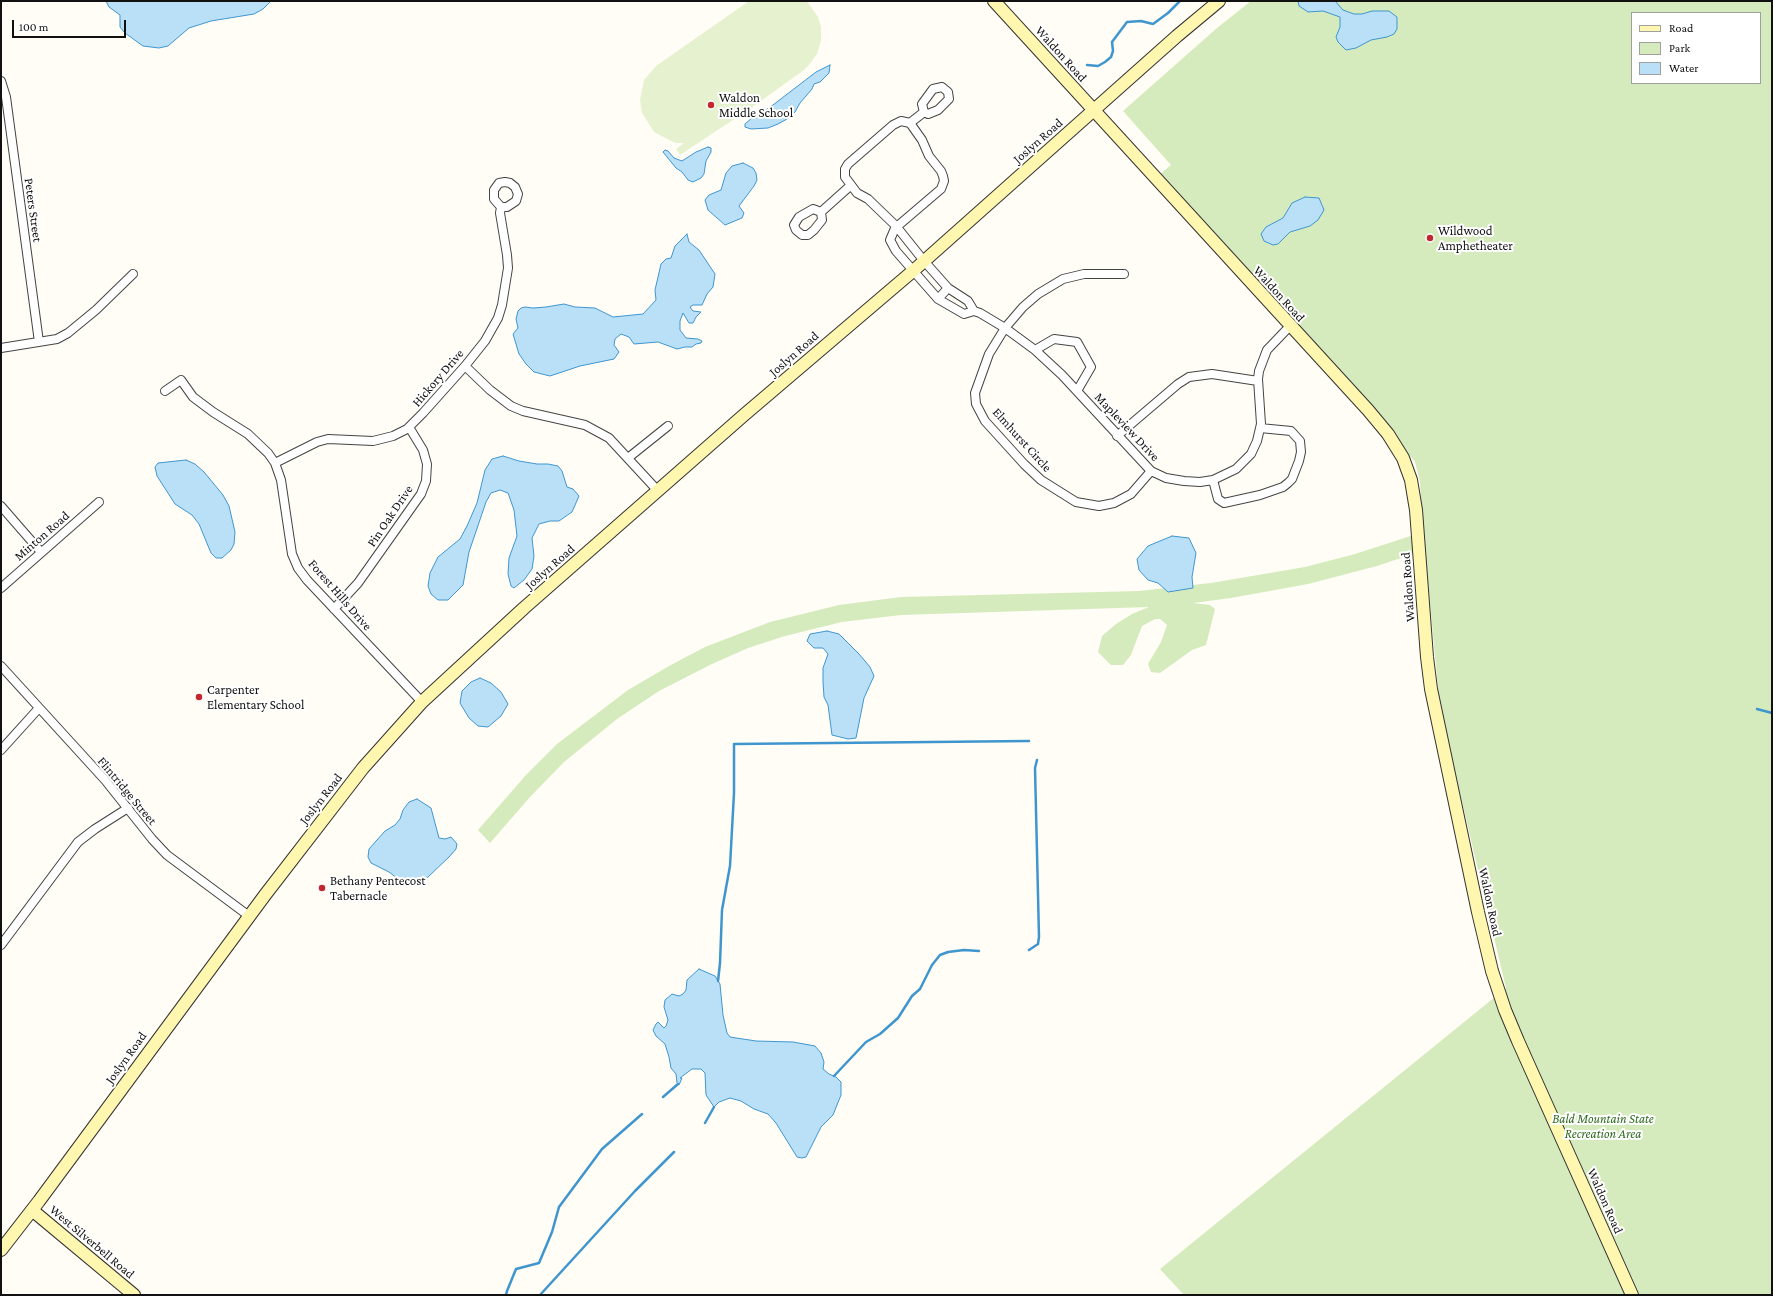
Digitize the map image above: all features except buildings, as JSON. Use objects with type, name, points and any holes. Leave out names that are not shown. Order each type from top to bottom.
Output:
[{"type":"street","name":"Waldon Road","points":[[994,1],[1388,434],[1401,453],[1408,469],[1416,510],[1427,657],[1431,689],[1489,960],[1505,1010],[1518,1041],[1632,1295]]},
{"type":"street","name":"Joslyn Road","points":[[1,1250],[249,916],[363,768],[397,728],[422,702],[524,608],[913,271],[1177,36],[1219,1]]},
{"type":"street","name":"Peters Street","points":[[1,81],[6,97],[39,342]]},
{"type":"street","points":[[910,123],[924,112]]},
{"type":"street","points":[[820,212],[850,186],[844,172],[848,164],[893,125],[901,121],[910,123],[922,140],[929,156],[944,176],[944,181],[941,189],[896,226]]},
{"type":"street","name":"Mapleview Drive","points":[[850,186],[857,193],[868,199],[896,226],[948,288],[968,301],[974,311],[1006,328],[1051,363],[1151,471],[1166,478],[1200,482],[1213,480],[1224,476],[1245,462],[1251,454],[1260,428],[1259,371],[1267,350],[1290,326]]},
{"type":"street","name":"Hickory Drive","points":[[275,462],[317,442],[328,439],[373,441],[393,436],[409,427],[466,366],[485,341],[498,318],[502,305],[508,268],[508,255],[501,222],[501,207]]},
{"type":"street","name":"Mapleview Drive","points":[[896,226],[890,240],[896,251],[938,299],[964,314],[974,311]]},
{"type":"street","points":[[1,348],[57,339],[68,333],[96,310],[133,274]]},
{"type":"street","points":[[1006,328],[1023,306],[1063,279],[1084,274],[1124,274]]},
{"type":"street","points":[[938,299],[948,288]]},
{"type":"street","name":"Elmhurst Circle","points":[[1006,328],[989,354],[976,387],[976,404],[985,421],[1024,464],[1041,480],[1076,502],[1099,506],[1114,503],[1131,494],[1151,471]]},
{"type":"street","points":[[1035,350],[1054,339],[1077,342],[1091,367],[1077,391]]},
{"type":"street","points":[[466,366],[490,390],[511,406],[523,412],[586,425],[609,438],[658,491]]},
{"type":"street","points":[[1117,436],[1178,384],[1189,377],[1212,374],[1258,381]]},
{"type":"street","name":"Forest Hills Drive","points":[[165,391],[180,380],[193,397],[259,443],[275,462],[284,495],[292,554],[298,568],[307,580],[422,702]]},
{"type":"street","points":[[628,458],[668,426]]},
{"type":"street","name":"Pin Oak Drive","points":[[334,609],[358,583],[421,494],[426,481],[427,464],[423,450],[409,427]]},
{"type":"street","points":[[1213,480],[1218,499],[1224,503],[1260,495],[1283,487],[1288,483],[1292,478],[1299,461],[1301,452],[1300,441],[1291,431],[1260,428]]},
{"type":"street","name":"Minton Road","points":[[1,588],[99,502]]},
{"type":"street","points":[[1,506],[41,552]]},
{"type":"street","name":"Flintridge Street","points":[[1,666],[105,780],[152,839],[167,855],[249,916]]},
{"type":"street","points":[[1,750],[39,708]]},
{"type":"street","points":[[1,945],[78,842],[128,808]]},
{"type":"street","name":"West Silverbell Road","points":[[32,1210],[134,1295]]},
{"type":"green space","points":[[749,1],[807,1],[818,17],[821,27],[821,41],[817,54],[804,70],[751,108],[680,155],[676,149],[684,143],[675,143],[654,132],[642,113],[640,100],[644,80],[656,66]]},
{"type":"green space","name":"Bald Mountain State Recreation Area","points":[[1251,1],[1772,1],[1772,1295],[1184,1295],[1160,1269],[1506,988],[1440,709],[1425,550],[1377,566],[1308,584],[1231,598],[1193,603],[1210,605],[1215,609],[1206,645],[1192,650],[1160,673],[1151,672],[1148,664],[1161,642],[1167,625],[1160,619],[1155,619],[1142,626],[1131,655],[1123,665],[1111,665],[1098,652],[1102,636],[1116,624],[1132,614],[1149,607],[901,615],[842,622],[785,636],[748,648],[712,664],[659,691],[617,719],[564,762],[530,797],[490,843],[478,830],[526,775],[557,744],[628,690],[705,647],[770,622],[839,605],[901,597],[1139,591],[1211,583],[1305,567],[1355,554],[1423,532],[1420,482],[1415,462],[1370,407],[1159,175],[1171,165],[1123,111],[1217,28]]},
{"type":"water","points":[[106,1],[271,1],[263,9],[254,14],[211,21],[189,28],[168,46],[159,48],[143,46],[125,33],[120,27],[120,15],[109,7]]},
{"type":"water","points":[[1298,1],[1335,1],[1343,10],[1354,14],[1362,14],[1372,11],[1389,11],[1397,17],[1397,29],[1394,34],[1387,37],[1371,40],[1356,48],[1346,50],[1338,42],[1336,37],[1340,27],[1340,17],[1323,11],[1308,12],[1299,6]]},
{"type":"water","points":[[830,65],[829,73],[820,82],[814,84],[795,112],[787,119],[768,128],[751,129],[745,127],[745,124],[753,117],[769,108],[816,72]]},
{"type":"water","points":[[708,147],[711,148],[711,152],[706,161],[704,174],[701,178],[693,182],[688,180],[682,172],[676,168],[663,152],[665,150],[668,151],[674,158],[682,161],[696,152]]},
{"type":"water","points":[[743,163],[753,168],[756,173],[757,180],[739,206],[744,213],[742,218],[725,225],[708,210],[705,200],[709,195],[721,190],[726,173],[732,166]]},
{"type":"water","points":[[1305,197],[1319,198],[1324,210],[1318,220],[1310,226],[1290,232],[1278,244],[1273,245],[1264,241],[1261,234],[1266,227],[1283,218],[1292,203]]},
{"type":"water","points":[[687,234],[689,242],[699,250],[715,274],[713,287],[707,294],[702,305],[693,305],[690,307],[693,311],[701,312],[693,323],[689,323],[683,313],[680,321],[680,330],[686,338],[698,339],[702,341],[701,343],[692,347],[677,349],[658,342],[634,344],[629,337],[621,334],[615,339],[614,345],[619,352],[614,359],[580,366],[550,376],[534,372],[526,364],[519,354],[513,334],[518,328],[516,319],[518,311],[521,308],[546,307],[564,304],[575,307],[595,308],[613,317],[643,314],[656,300],[655,290],[661,264],[666,259],[671,258],[675,246]]},
{"type":"water","points":[[503,456],[519,461],[558,466],[562,471],[567,487],[573,489],[579,496],[572,512],[559,521],[550,521],[539,524],[532,538],[534,556],[532,569],[524,580],[514,588],[511,586],[508,574],[509,558],[517,536],[514,510],[508,493],[500,490],[491,493],[486,502],[469,552],[463,585],[448,600],[438,600],[431,594],[428,586],[430,573],[438,557],[460,539],[467,526],[477,503],[485,470],[492,459]]},
{"type":"water","points":[[186,460],[195,464],[204,472],[223,495],[229,506],[235,532],[234,544],[231,550],[222,558],[216,558],[211,553],[199,524],[192,515],[175,504],[157,476],[155,467],[158,463]]},
{"type":"water","points":[[1172,536],[1189,538],[1196,553],[1192,577],[1193,588],[1168,592],[1158,583],[1148,580],[1139,570],[1137,559],[1148,546]]},
{"type":"water","points":[[827,631],[839,634],[870,667],[874,676],[864,698],[856,738],[848,739],[832,735],[828,705],[824,697],[823,682],[823,668],[828,654],[823,648],[814,648],[807,641],[810,634]]},
{"type":"water","points":[[480,678],[491,683],[501,692],[508,704],[501,716],[488,727],[478,726],[469,718],[460,703],[462,691],[471,682]]},
{"type":"water","points":[[417,799],[431,808],[439,838],[445,839],[451,837],[457,844],[456,849],[449,857],[428,877],[416,885],[406,885],[389,872],[371,863],[368,857],[369,849],[385,831],[395,825],[409,802]]},
{"type":"water","points":[[699,969],[715,976],[720,984],[723,1015],[727,1033],[730,1037],[756,1041],[793,1042],[815,1046],[821,1053],[824,1062],[823,1069],[841,1082],[841,1095],[833,1115],[821,1127],[806,1157],[797,1157],[776,1123],[768,1114],[754,1109],[741,1101],[730,1098],[719,1102],[714,1107],[706,1095],[705,1073],[701,1069],[692,1069],[680,1078],[682,1078],[679,1085],[677,1083],[676,1074],[671,1068],[665,1044],[656,1036],[653,1030],[658,1022],[664,1028],[666,1026],[668,1020],[664,1007],[665,1000],[672,994],[679,996],[683,994],[686,990],[687,980]]},
{"type":"waterway","points":[[1087,65],[1098,66],[1111,57],[1113,51],[1112,42],[1127,22],[1141,21],[1153,24],[1168,13],[1180,1]]},
{"type":"waterway","points":[[1757,709],[1772,713]]},
{"type":"waterway","points":[[718,981],[722,910],[730,866],[734,793],[734,744],[1029,741]]},
{"type":"waterway","points":[[1029,950],[1038,944],[1039,937],[1035,768],[1037,760]]},
{"type":"waterway","points":[[834,1076],[866,1042],[880,1034],[898,1018],[912,996],[920,989],[932,965],[940,955],[948,952],[964,950],[979,951]]},
{"type":"waterway","points":[[663,1097],[678,1084]]},
{"type":"waterway","points":[[705,1123],[714,1107]]},
{"type":"waterway","points":[[506,1295],[516,1269],[539,1263],[552,1232],[559,1207],[602,1149],[642,1114]]},
{"type":"waterway","points":[[540,1295],[635,1191],[674,1152]]},
{"type":"place","name":"Waldon Middle School","points":[[711,105]]},
{"type":"place","name":"Wildwood Amphetheater","points":[[1430,238]]},
{"type":"place","name":"Carpenter Elementary School","points":[[199,697]]},
{"type":"place","name":"Bethany Pentecost Tabernacle","points":[[322,888]]}]
